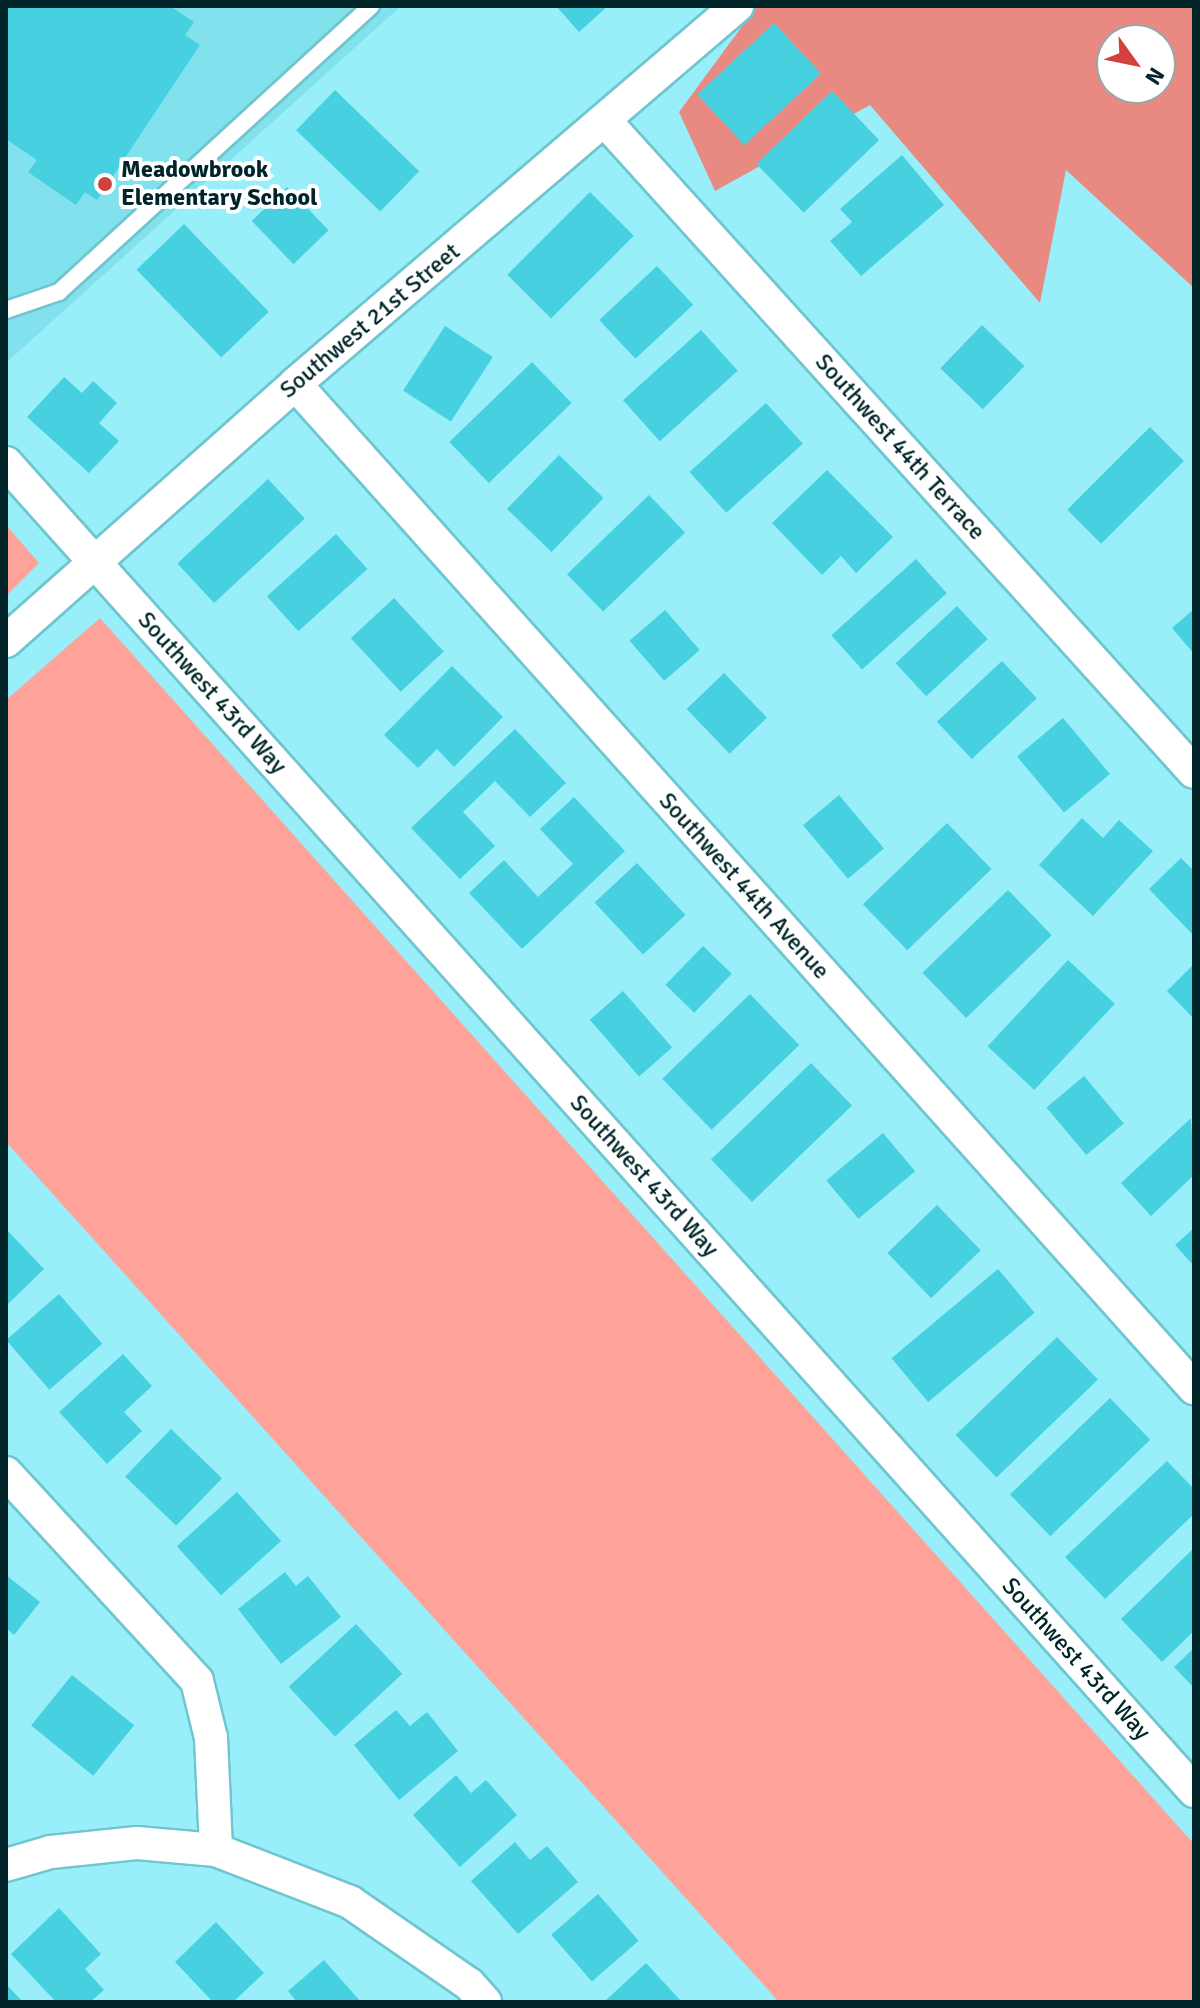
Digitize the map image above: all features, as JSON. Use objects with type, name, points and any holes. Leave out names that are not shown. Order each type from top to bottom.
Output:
[{"type":"street","name":"Southwest 21st Street","points":[[6,641],[295,384],[606,122],[737,6]]},
{"type":"street","name":"Southwest 44th Terrace","points":[[606,122],[1194,772]]},
{"type":"street","name":"Southwest 44th Avenue","points":[[295,384],[1194,1388]]},
{"type":"street","points":[[6,463],[94,561]]},
{"type":"street","name":"Southwest 43rd Way","points":[[94,561],[1194,1791]]},
{"type":"street","points":[[6,1473],[197,1681],[211,1738],[216,1850]]},
{"type":"street","points":[[6,1865],[51,1852],[137,1843],[216,1850],[350,1902],[469,1984],[485,2002]]},
{"type":"lane","points":[[6,310],[59,292],[371,6]]},
{"type":"shaded area","name":"Meadowbrook Elementary School","points":[[6,6],[401,6],[6,363]]},
{"type":"shaded area","points":[[757,6],[1194,6],[1194,288],[1066,170],[1040,303],[870,105],[715,191],[679,112]]},
{"type":"shaded area","points":[[6,525],[39,563],[6,596]]},
{"type":"shaded area","points":[[100,618],[1194,1844],[1194,2002],[779,2002],[6,1142],[6,700]]},
{"type":"building","points":[[6,6],[170,6],[194,22],[185,35],[200,45],[97,200],[85,192],[76,205],[28,172],[37,160],[6,139]]},
{"type":"building","points":[[556,6],[608,6],[579,32]]},
{"type":"building","points":[[774,23],[821,73],[744,145],[697,95]]},
{"type":"building","points":[[335,90],[419,171],[380,212],[296,130]]},
{"type":"building","points":[[832,91],[879,140],[804,213],[756,164]]},
{"type":"building","points":[[902,155],[944,205],[861,276],[830,241],[852,222],[840,209]]},
{"type":"building","points":[[287,187],[329,230],[293,264],[252,221]]},
{"type":"building","points":[[590,192],[634,236],[551,319],[507,275]]},
{"type":"building","points":[[184,224],[269,312],[221,358],[137,270]]},
{"type":"building","points":[[657,266],[693,305],[635,359],[599,320]]},
{"type":"building","points":[[982,325],[1024,366],[983,409],[940,368]]},
{"type":"building","points":[[445,326],[493,357],[451,422],[403,391]]},
{"type":"building","points":[[701,330],[738,371],[660,441],[623,400]]},
{"type":"building","points":[[532,362],[572,403],[489,483],[449,442]]},
{"type":"building","points":[[64,377],[82,393],[93,381],[117,403],[99,423],[119,441],[89,473],[27,417]]},
{"type":"building","points":[[766,403],[803,444],[726,513],[689,472]]},
{"type":"building","points":[[1150,427],[1184,461],[1101,544],[1067,510]]},
{"type":"building","points":[[559,455],[604,498],[551,552],[507,509]]},
{"type":"building","points":[[827,470],[893,537],[856,573],[841,556],[822,575],[772,523]]},
{"type":"building","points":[[268,479],[305,518],[214,603],[177,564]]},
{"type":"building","points":[[649,495],[685,532],[603,612],[567,574]]},
{"type":"building","points":[[336,534],[367,569],[298,631],[267,596]]},
{"type":"building","points":[[916,559],[947,593],[862,669],[831,635]]},
{"type":"building","points":[[394,598],[444,651],[401,692],[351,638]]},
{"type":"building","points":[[957,606],[988,639],[926,696],[896,663]]},
{"type":"building","points":[[1194,609],[1194,654],[1172,628]]},
{"type":"building","points":[[665,610],[700,650],[664,681],[630,641]]},
{"type":"building","points":[[1002,661],[1037,698],[972,759],[937,722]]},
{"type":"building","points":[[452,666],[503,717],[454,767],[437,749],[418,768],[384,735]]},
{"type":"building","points":[[724,673],[767,718],[730,754],[687,709]]},
{"type":"building","points":[[1063,718],[1110,774],[1064,812],[1017,757]]},
{"type":"building","points":[[515,729],[566,783],[530,817],[495,781],[463,812],[495,846],[460,879],[411,828]]},
{"type":"building","points":[[839,795],[884,849],[848,879],[803,825]]},
{"type":"building","points":[[574,797],[625,851],[522,949],[469,893],[504,860],[538,897],[573,864],[540,829]]},
{"type":"building","points":[[1082,818],[1103,838],[1119,820],[1153,851],[1093,916],[1039,865]]},
{"type":"building","points":[[947,823],[991,869],[907,950],[863,904]]},
{"type":"building","points":[[1181,858],[1194,871],[1194,936],[1149,889]]},
{"type":"building","points":[[637,863],[685,915],[643,954],[595,903]]},
{"type":"building","points":[[1008,890],[1052,935],[966,1018],[922,973]]},
{"type":"building","points":[[703,946],[732,974],[694,1013],[665,985]]},
{"type":"building","points":[[1068,960],[1115,1004],[1034,1090],[988,1046]]},
{"type":"building","points":[[1194,964],[1194,1019],[1167,991]]},
{"type":"building","points":[[623,991],[672,1048],[639,1076],[590,1020]]},
{"type":"building","points":[[750,994],[799,1045],[712,1130],[662,1079]]},
{"type":"building","points":[[811,1063],[852,1105],[752,1202],[711,1160]]},
{"type":"building","points":[[1084,1076],[1124,1123],[1086,1155],[1046,1107]]},
{"type":"building","points":[[1191,1118],[1194,1175],[1151,1216],[1121,1183]]},
{"type":"building","points":[[883,1133],[915,1171],[858,1219],[826,1181]]},
{"type":"building","points":[[937,1205],[981,1250],[931,1298],[887,1253]]},
{"type":"building","points":[[1194,1228],[1194,1266],[1175,1245]]},
{"type":"building","points":[[6,1229],[44,1269],[6,1306]]},
{"type":"building","points":[[998,1269],[1035,1313],[928,1402],[892,1358]]},
{"type":"building","points":[[59,1294],[102,1344],[49,1390],[6,1340]]},
{"type":"building","points":[[1057,1337],[1098,1379],[997,1477],[956,1435]]},
{"type":"building","points":[[123,1354],[152,1386],[124,1412],[142,1431],[107,1464],[59,1412]]},
{"type":"building","points":[[1110,1398],[1150,1440],[1050,1536],[1010,1495]]},
{"type":"building","points":[[171,1429],[222,1478],[176,1526],[125,1476]]},
{"type":"building","points":[[1167,1461],[1194,1489],[1194,1514],[1105,1599],[1065,1557]]},
{"type":"building","points":[[237,1492],[281,1541],[221,1595],[177,1546]]},
{"type":"building","points":[[1194,1548],[1194,1631],[1162,1662],[1121,1619]]},
{"type":"building","points":[[285,1572],[296,1586],[308,1576],[341,1617],[281,1664],[238,1609]]},
{"type":"building","points":[[6,1575],[40,1602],[14,1635],[6,1628]]},
{"type":"building","points":[[356,1624],[402,1674],[335,1736],[289,1687]]},
{"type":"building","points":[[1194,1648],[1194,1688],[1174,1667]]},
{"type":"building","points":[[72,1675],[134,1725],[93,1776],[31,1726]]},
{"type":"building","points":[[396,1710],[410,1726],[427,1712],[458,1751],[399,1800],[354,1745]]},
{"type":"building","points":[[456,1775],[471,1793],[486,1780],[517,1815],[460,1867],[413,1815]]},
{"type":"building","points":[[515,1842],[530,1860],[547,1846],[578,1882],[518,1934],[471,1881]]},
{"type":"building","points":[[598,1894],[639,1941],[592,1981],[551,1935]]},
{"type":"building","points":[[59,1908],[101,1954],[85,1969],[104,1990],[90,2002],[56,2002],[11,1954]]},
{"type":"building","points":[[216,1922],[264,1973],[233,2002],[213,2002],[175,1962]]},
{"type":"building","points":[[324,1960],[361,2002],[297,2002],[288,1991]]},
{"type":"building","points":[[646,1963],[682,2002],[604,2002]]},
{"type":"building","points":[[6,1984],[23,2002],[6,2002]]},
{"type":"place","name":"Meadowbrook Elementary School","points":[[105,184]]}]
